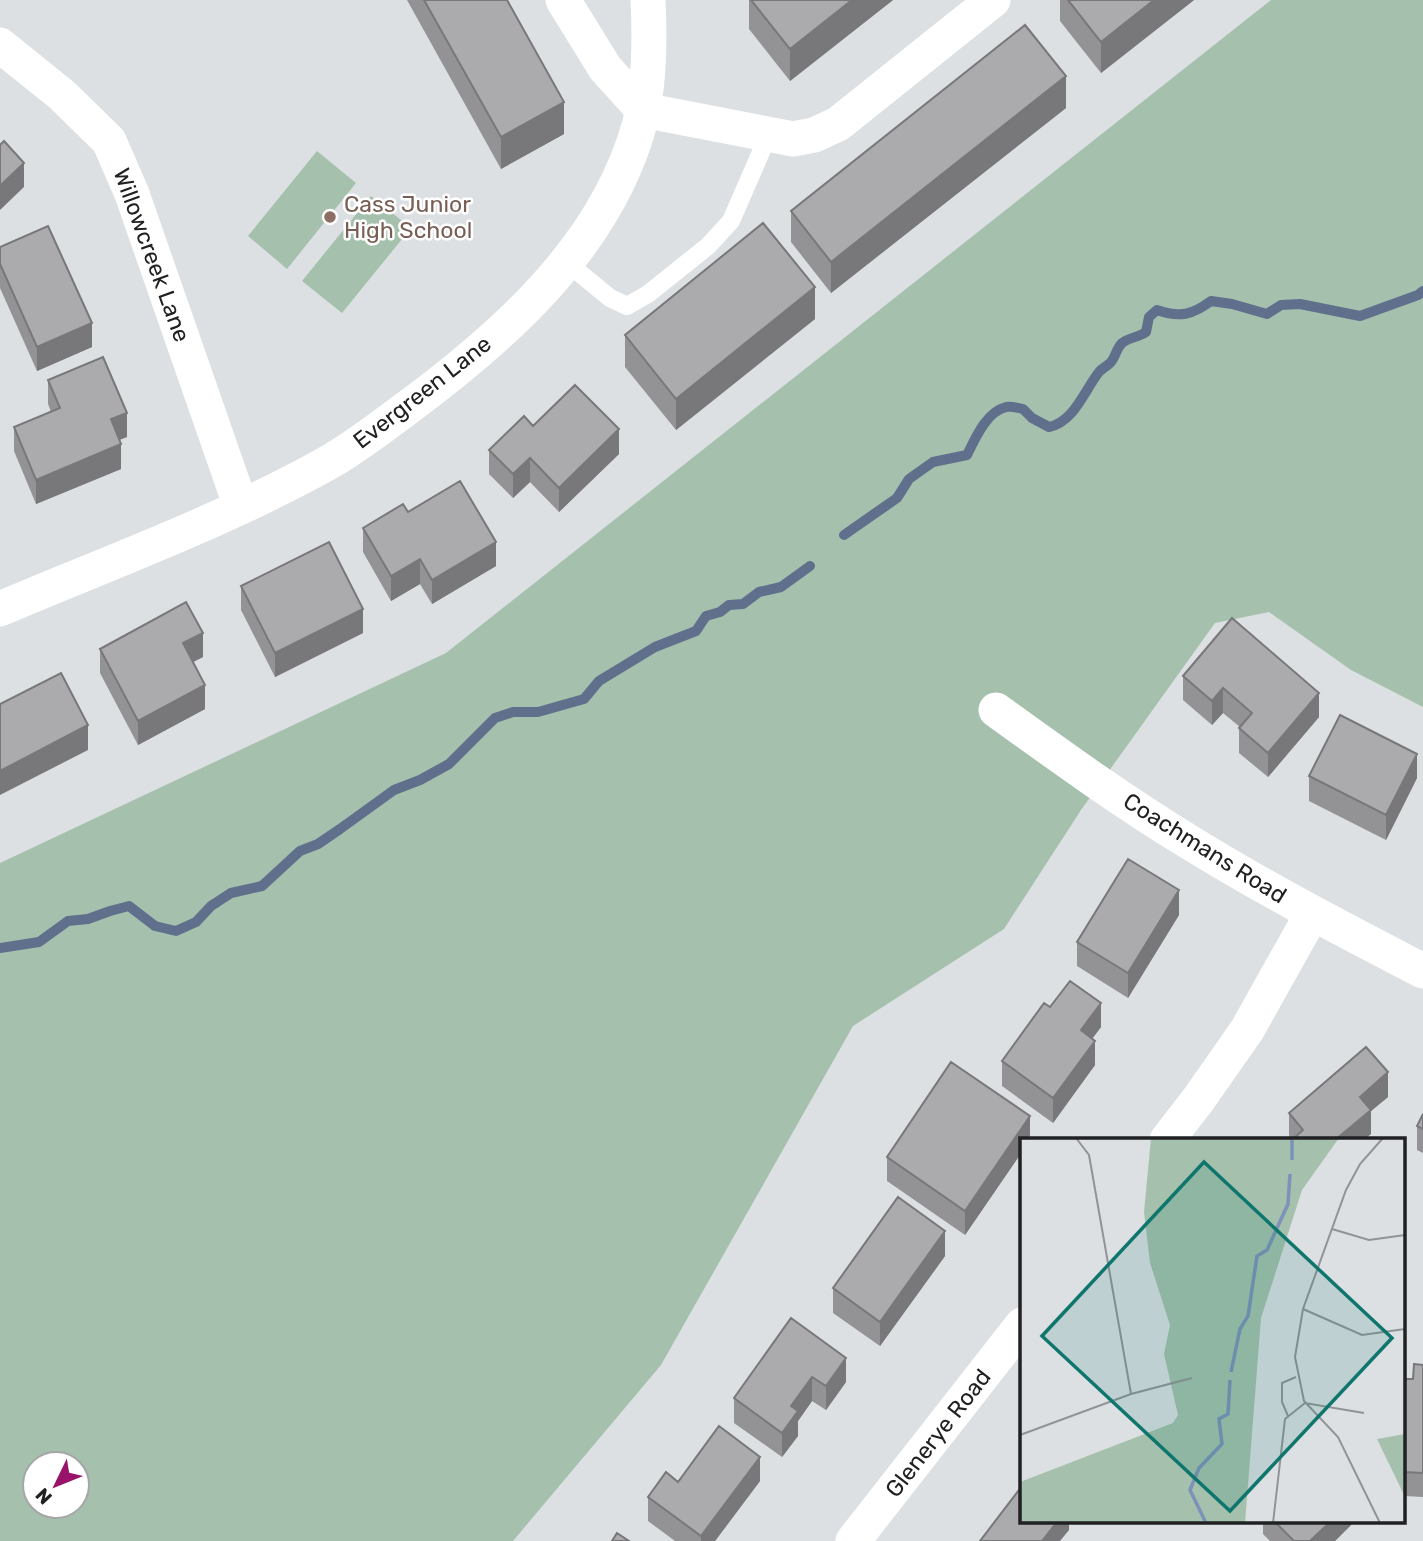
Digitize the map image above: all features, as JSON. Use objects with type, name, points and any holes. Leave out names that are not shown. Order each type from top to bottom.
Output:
[{"type":"street","points":[[563,0],[605,68],[643,110],[793,139],[814,135],[838,124],[993,0]]},
{"type":"street","name":"Evergreen Lane","points":[[0,609],[241,507],[326,464],[425,394],[482,348],[543,291],[595,222],[619,180],[638,128],[643,110],[650,38],[649,0]]},
{"type":"street","name":"Willowcreek Lane","points":[[0,45],[61,95],[109,141],[132,194],[241,507]]},
{"type":"street","name":"Coachmans Road","points":[[996,710],[1070,764],[1193,845],[1312,914],[1423,971]]},
{"type":"street","points":[[1169,1138],[1247,1030],[1312,914]]},
{"type":"street","name":"Glenerye Road","points":[[853,1541],[1020,1328]]},
{"type":"lane","points":[[565,261],[610,299],[627,306],[648,294],[708,246],[731,220],[768,136]]},
{"type":"green space","points":[[1271,0],[1423,0],[1423,707],[1351,670],[1269,612],[1215,623],[1081,810],[1004,929],[853,1026],[661,1365],[513,1541],[0,1541],[0,863],[446,653]]},
{"type":"green space","points":[[317,151],[356,183],[287,269],[248,236]]},
{"type":"green space","points":[[371,196],[411,228],[342,313],[302,281]]},
{"type":"building","points":[[424,0],[507,0],[564,102],[501,137]]},
{"type":"building","points":[[751,0],[852,0],[790,49]]},
{"type":"building","points":[[1068,0],[1154,0],[1101,42]]},
{"type":"building","points":[[1025,25],[1066,76],[831,262],[791,211]]},
{"type":"building","points":[[4,141],[24,163],[0,186],[0,145]]},
{"type":"building","points":[[763,223],[815,287],[676,399],[625,335]]},
{"type":"building","points":[[48,226],[92,323],[37,347],[0,264],[0,247]]},
{"type":"building","points":[[103,357],[127,413],[111,419],[121,444],[36,480],[14,427],[60,408],[48,380]]},
{"type":"building","points":[[575,385],[619,429],[559,488],[530,458],[513,474],[489,450],[524,416],[533,426]]},
{"type":"building","points":[[460,481],[496,542],[432,580],[420,559],[391,576],[363,528],[403,504],[408,512]]},
{"type":"building","points":[[329,542],[363,609],[275,653],[241,586]]},
{"type":"building","points":[[186,602],[203,633],[183,643],[205,685],[138,721],[100,649]]},
{"type":"building","points":[[1232,618],[1319,693],[1268,753],[1239,728],[1252,713],[1223,688],[1212,701],[1183,676]]},
{"type":"building","points":[[61,673],[88,725],[0,771],[0,704]]},
{"type":"building","points":[[1340,715],[1417,754],[1386,815],[1309,776]]},
{"type":"building","points":[[1128,859],[1179,890],[1128,973],[1077,942]]},
{"type":"building","points":[[1070,981],[1101,1003],[1081,1030],[1095,1041],[1053,1098],[1002,1061],[1044,1003],[1050,1007]]},
{"type":"building","points":[[1366,1047],[1388,1072],[1360,1097],[1371,1110],[1337,1138],[1294,1138],[1303,1130],[1289,1113]]},
{"type":"building","points":[[951,1062],[1030,1116],[965,1211],[887,1157]]},
{"type":"building","points":[[1423,1114],[1423,1129],[1417,1126]]},
{"type":"building","points":[[898,1197],[945,1231],[880,1322],[833,1288]]},
{"type":"building","points":[[791,1318],[846,1358],[826,1386],[812,1377],[791,1406],[798,1411],[782,1433],[734,1398]]},
{"type":"building","points":[[1414,1364],[1423,1365],[1423,1473],[1406,1472],[1406,1379],[1413,1379]]},
{"type":"building","points":[[719,1426],[760,1457],[701,1536],[648,1497],[666,1472],[678,1482]]},
{"type":"building","points":[[1020,1489],[1020,1524],[1055,1524],[1042,1541],[980,1541]]},
{"type":"building","points":[[1277,1524],[1328,1524],[1310,1541],[1294,1541]]},
{"type":"building","points":[[617,1533],[629,1541],[612,1541]]},
{"type":"waterway","points":[[844,535],[897,498],[909,479],[933,462],[967,455],[982,427],[999,410],[1008,407],[1023,409],[1032,418],[1049,427],[1065,419],[1078,405],[1099,372],[1111,362],[1122,343],[1146,332],[1149,317],[1157,310],[1186,314],[1211,301],[1267,314],[1281,305],[1300,304],[1360,316],[1423,291]]},
{"type":"waterway","points":[[0,948],[39,942],[68,921],[88,919],[129,906],[155,926],[176,931],[196,922],[211,906],[231,893],[262,886],[300,851],[318,844],[394,790],[449,764],[495,718],[513,712],[538,712],[584,699],[599,681],[655,647],[696,631],[706,616],[720,612],[729,605],[743,604],[759,592],[781,587],[810,566]]},
{"type":"place","name":"Cass Junior High School","points":[[330,217]]}]
